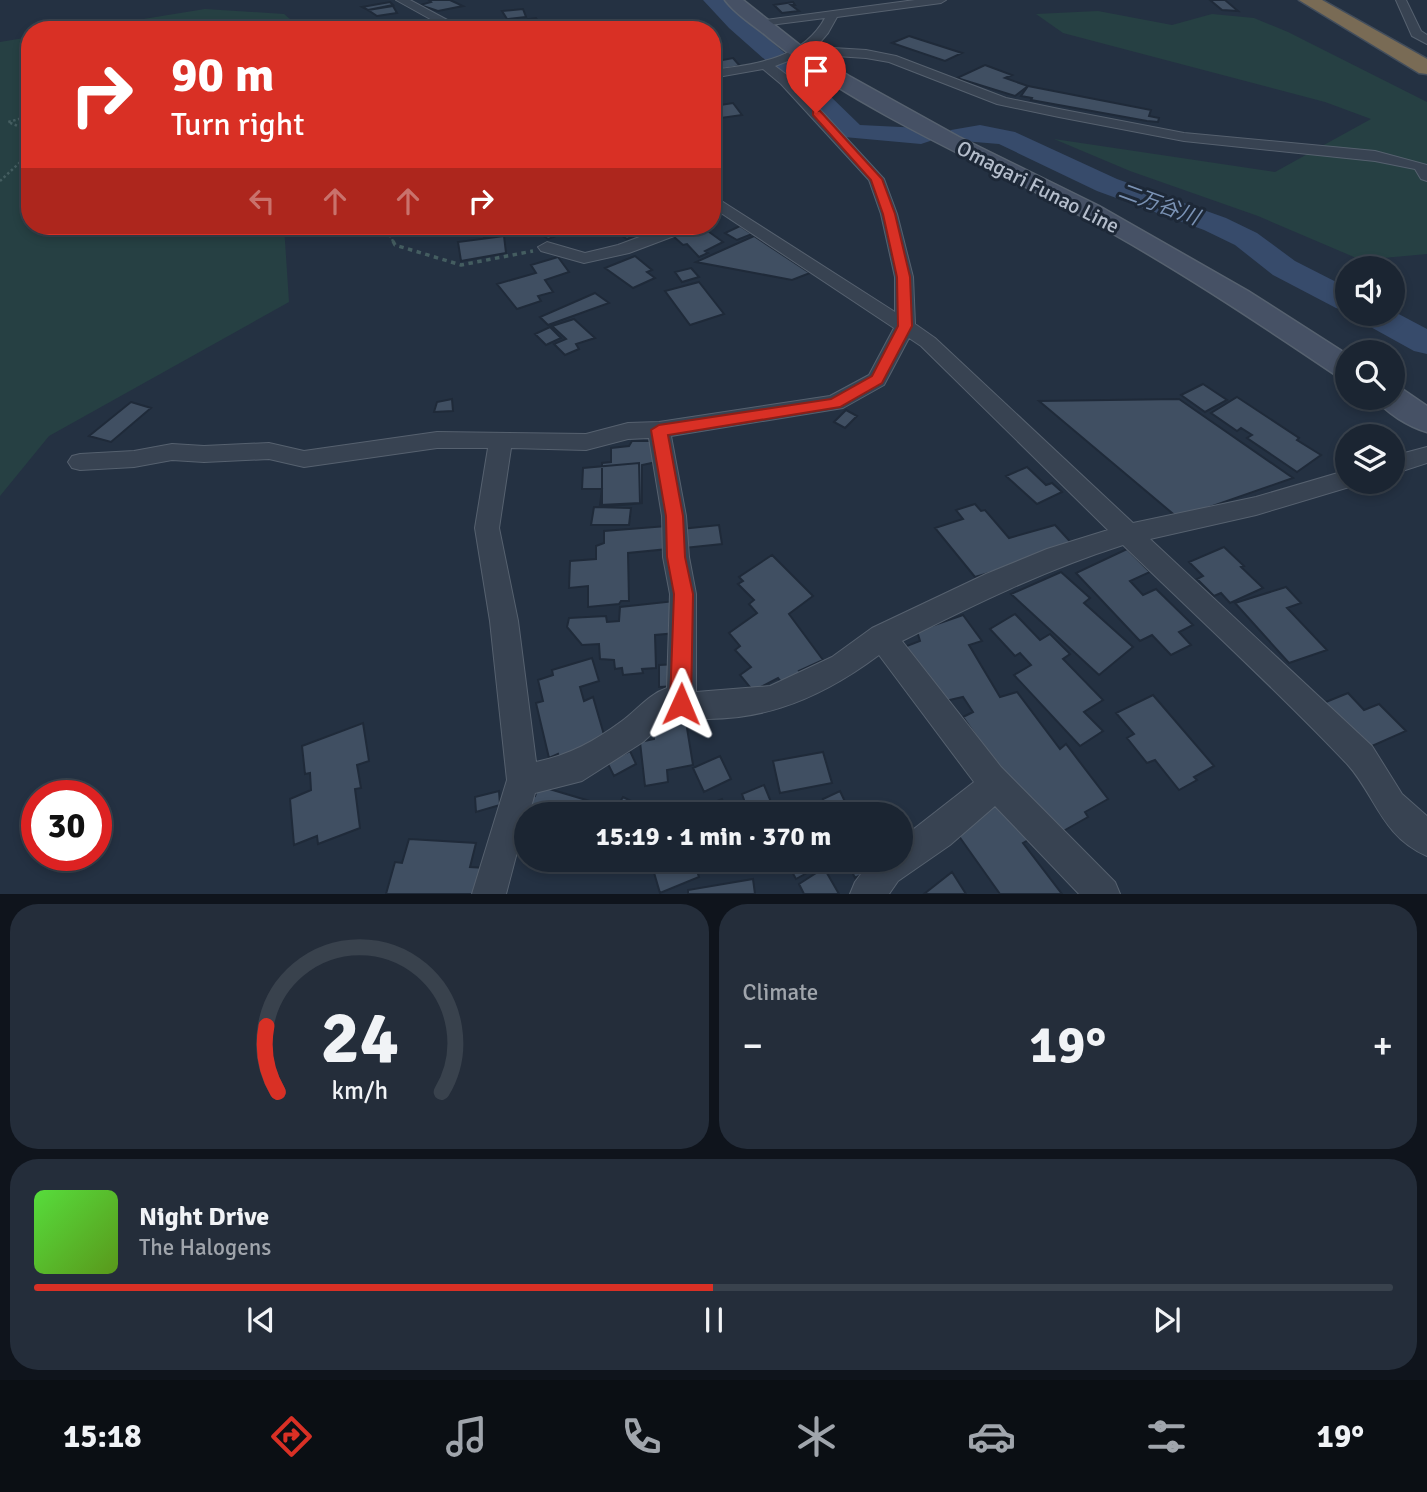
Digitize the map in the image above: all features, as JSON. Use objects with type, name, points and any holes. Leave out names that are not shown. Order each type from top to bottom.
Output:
[{"type":"highway","points":[[1308,0],[1427,68]]},
{"type":"highway","points":[[1327,0],[1427,55]]},
{"type":"main road","name":"Omagari Funao Line","points":[[733,0],[804,52],[951,142],[1090,211],[1238,297],[1335,360]]},
{"type":"main road","points":[[1405,406],[1427,421]]},
{"type":"street","points":[[401,0],[442,21]]},
{"type":"street","points":[[762,23],[941,0]]},
{"type":"street","points":[[1401,0],[1416,33],[1427,40]]},
{"type":"street","points":[[804,52],[827,31],[833,14]]},
{"type":"street","points":[[721,73],[766,66],[804,52],[866,54],[892,59],[1014,104],[1184,137],[1375,156],[1420,166],[1427,176]]},
{"type":"street","points":[[80,462],[134,459],[172,452],[204,454],[269,451],[304,459],[437,440],[586,442],[628,430],[659,430],[835,403],[877,380],[905,326],[904,277],[889,214],[876,179],[786,81],[766,66]]},
{"type":"street","points":[[721,210],[928,342],[1361,758],[1391,805],[1427,839]]},
{"type":"street","points":[[547,247],[584,258],[623,249],[660,235]]},
{"type":"street","points":[[659,430],[674,516],[676,557],[683,594],[681,704]]},
{"type":"street","points":[[489,894],[523,780],[503,621],[487,528],[501,440]]},
{"type":"street","points":[[1405,461],[1427,455]]},
{"type":"street","points":[[523,780],[571,770],[632,732],[666,702],[701,707],[772,699],[842,666],[882,637],[995,582],[1056,556],[1127,534],[1256,506],[1335,483]]},
{"type":"street","points":[[882,637],[996,784],[1103,894]]},
{"type":"street","points":[[913,851],[996,784]]},
{"type":"street","points":[[867,894],[884,872]]},
{"type":"path","points":[[21,118],[8,121],[21,127]]},
{"type":"path","points":[[0,181],[21,161]]},
{"type":"path","points":[[390,235],[395,245],[461,265],[547,247]]},
{"type":"green space","points":[[205,9],[284,14],[292,21],[131,21]]},
{"type":"green space","points":[[1098,11],[1172,25],[1212,14],[1254,18],[1288,32],[1427,102],[1427,254],[1352,256],[1258,216],[1130,171],[1054,139],[1275,172],[1371,119],[1325,102],[1063,33],[1036,14]]},
{"type":"green space","points":[[21,38],[21,235],[285,235],[289,302],[49,436],[0,496],[0,42]]},
{"type":"building","points":[[429,0],[450,0],[463,6],[438,11],[420,5],[431,2]]},
{"type":"building","points":[[1210,0],[1225,0],[1238,11],[1222,10]]},
{"type":"building","points":[[390,2],[393,5],[368,10],[362,7]]},
{"type":"building","points":[[793,2],[795,5],[791,5],[799,11],[782,13],[774,5]]},
{"type":"building","points":[[393,6],[397,13],[377,16],[368,10]]},
{"type":"building","points":[[523,9],[526,17],[507,19],[502,11]]},
{"type":"building","points":[[536,18],[538,21],[514,21]]},
{"type":"building","points":[[909,36],[962,53],[945,61],[892,43]]},
{"type":"building","points":[[733,58],[740,66],[721,69],[721,60]]},
{"type":"building","points":[[985,65],[1012,75],[1005,78],[1028,86],[1015,96],[957,78]]},
{"type":"building","points":[[1028,86],[1151,110],[1149,116],[1159,118],[1158,122],[1031,100],[1032,98],[1021,96]]},
{"type":"building","points":[[733,103],[742,115],[721,118],[721,105]]},
{"type":"building","points":[[740,226],[752,234],[737,240],[725,233]]},
{"type":"building","points":[[484,235],[505,235],[484,238]]},
{"type":"building","points":[[542,235],[559,235],[548,239]]},
{"type":"building","points":[[713,235],[723,242],[699,257],[687,244],[683,245],[673,236]]},
{"type":"building","points":[[504,236],[506,253],[461,261],[458,242]]},
{"type":"building","points":[[754,236],[810,273],[792,280],[696,262]]},
{"type":"building","points":[[635,256],[652,270],[647,272],[655,278],[633,288],[605,268]]},
{"type":"building","points":[[558,257],[569,272],[545,280],[553,292],[538,296],[541,301],[517,309],[497,284],[536,273],[531,265]]},
{"type":"building","points":[[691,268],[699,277],[682,282],[675,272]]},
{"type":"building","points":[[699,282],[724,314],[690,325],[665,291]]},
{"type":"building","points":[[595,293],[609,303],[548,325],[540,317]]},
{"type":"building","points":[[574,319],[595,338],[576,344],[579,349],[565,355],[554,344],[566,339],[552,326]]},
{"type":"building","points":[[550,327],[561,338],[546,345],[535,334]]},
{"type":"building","points":[[1203,384],[1227,400],[1205,412],[1181,395]]},
{"type":"building","points":[[1237,397],[1321,455],[1297,472],[1247,438],[1252,435],[1241,428],[1237,431],[1211,413]]},
{"type":"building","points":[[452,399],[453,411],[434,412],[437,402]]},
{"type":"building","points":[[1179,399],[1293,478],[1178,518],[1039,401]]},
{"type":"building","points":[[131,402],[151,408],[111,442],[89,436]]},
{"type":"building","points":[[846,410],[857,416],[845,428],[834,422]]},
{"type":"building","points":[[632,441],[650,441],[661,461],[642,465],[642,503],[602,507],[602,463],[611,462],[611,448],[629,446]]},
{"type":"building","points":[[639,463],[640,503],[600,505],[602,489],[582,489],[583,468]]},
{"type":"building","points":[[1027,467],[1046,485],[1052,483],[1062,492],[1037,504],[1006,476]]},
{"type":"building","points":[[975,504],[981,511],[985,510],[1009,538],[1055,525],[1076,548],[975,577],[935,528],[963,519],[956,510]]},
{"type":"building","points":[[594,507],[631,508],[629,525],[591,525]]},
{"type":"building","points":[[719,525],[722,544],[684,548],[681,529]]},
{"type":"building","points":[[667,526],[668,549],[628,553],[629,601],[588,607],[588,586],[569,588],[570,561],[596,559],[596,546],[604,543],[604,531]]},
{"type":"building","points":[[1224,547],[1263,588],[1230,603],[1221,593],[1214,596],[1197,579],[1203,576],[1189,562]]},
{"type":"building","points":[[1127,549],[1150,572],[1130,581],[1143,595],[1156,589],[1193,625],[1179,632],[1191,645],[1171,655],[1152,635],[1140,641],[1076,573]]},
{"type":"building","points":[[772,555],[813,596],[789,614],[823,660],[799,671],[801,674],[782,683],[778,678],[753,691],[740,675],[751,667],[735,650],[740,646],[729,633],[757,613],[749,604],[754,600],[738,584],[743,581],[739,577]]},
{"type":"building","points":[[1061,572],[1090,598],[1084,603],[1133,647],[1099,675],[1011,594]]},
{"type":"building","points":[[1286,587],[1301,603],[1287,608],[1327,650],[1289,663],[1235,603]]},
{"type":"building","points":[[675,601],[677,633],[655,635],[656,668],[642,669],[643,673],[623,675],[622,668],[615,669],[614,660],[600,659],[599,644],[582,645],[567,627],[569,618],[606,616],[607,622],[619,621],[620,607]]},
{"type":"building","points":[[1015,614],[1040,640],[1050,634],[1070,654],[1063,659],[1103,700],[1084,712],[1103,731],[1080,746],[1014,675],[1031,665],[1020,653],[1015,656],[990,629]]},
{"type":"building","points":[[963,615],[982,641],[969,645],[1000,697],[1017,692],[1060,749],[1066,744],[1108,799],[1085,812],[1088,817],[1058,834],[1001,772],[963,717],[973,712],[963,697],[941,702],[899,649],[920,641],[917,631]]},
{"type":"building","points":[[592,658],[599,681],[580,687],[584,701],[593,697],[607,745],[560,761],[558,754],[549,758],[536,703],[543,701],[538,680],[553,675],[552,670]]},
{"type":"building","points":[[678,664],[679,686],[659,687],[659,665]]},
{"type":"building","points":[[1348,693],[1364,710],[1379,704],[1406,731],[1363,750],[1321,704]]},
{"type":"building","points":[[1153,695],[1214,766],[1194,777],[1197,780],[1179,790],[1155,760],[1147,763],[1127,738],[1134,734],[1116,713]]},
{"type":"building","points":[[691,712],[694,727],[687,728],[693,765],[667,770],[668,782],[645,786],[640,742],[654,739],[652,719]]},
{"type":"building","points":[[363,723],[369,761],[357,765],[361,788],[355,789],[360,828],[318,844],[317,836],[294,845],[290,799],[311,790],[310,773],[305,774],[302,746]]},
{"type":"building","points":[[630,751],[636,764],[614,776],[607,762]]},
{"type":"building","points":[[823,752],[832,783],[780,793],[773,761]]},
{"type":"building","points":[[720,756],[731,779],[704,792],[693,768]]},
{"type":"building","points":[[764,785],[771,802],[745,802],[742,794]]},
{"type":"building","points":[[546,788],[593,802],[529,802],[531,795],[535,796],[537,791]]},
{"type":"building","points":[[499,791],[500,805],[476,812],[475,797]]},
{"type":"building","points":[[840,791],[845,802],[824,802],[823,799]]},
{"type":"building","points":[[996,795],[1030,839],[1023,843],[1062,894],[1000,894],[956,832]]},
{"type":"building","points":[[623,797],[633,802],[620,802]]},
{"type":"building","points":[[409,839],[476,843],[470,867],[487,868],[481,894],[386,894],[395,862],[402,863]]},
{"type":"building","points":[[654,872],[697,872],[699,877],[660,893]]},
{"type":"building","points":[[792,872],[809,872],[796,879]]},
{"type":"building","points":[[818,872],[826,872],[839,894],[804,894],[799,884]]},
{"type":"building","points":[[852,872],[866,872],[855,878]]},
{"type":"building","points":[[952,872],[966,894],[924,894]]},
{"type":"building","points":[[753,879],[755,894],[688,894],[688,890]]},
{"type":"waterway","name":"二万谷川","points":[[713,0],[853,132],[921,136]]},
{"type":"waterway","name":"二万谷川","points":[[960,135],[980,133],[1006,137],[1107,185],[1215,224],[1246,239],[1284,268],[1335,294]]},
{"type":"waterway","name":"二万谷川","points":[[1395,326],[1427,343]]},
{"type":"route","points":[[681,704],[683,594],[676,557],[674,516],[659,430],[835,403],[877,380],[905,326],[904,277],[889,214],[876,179],[816,113]]}]
